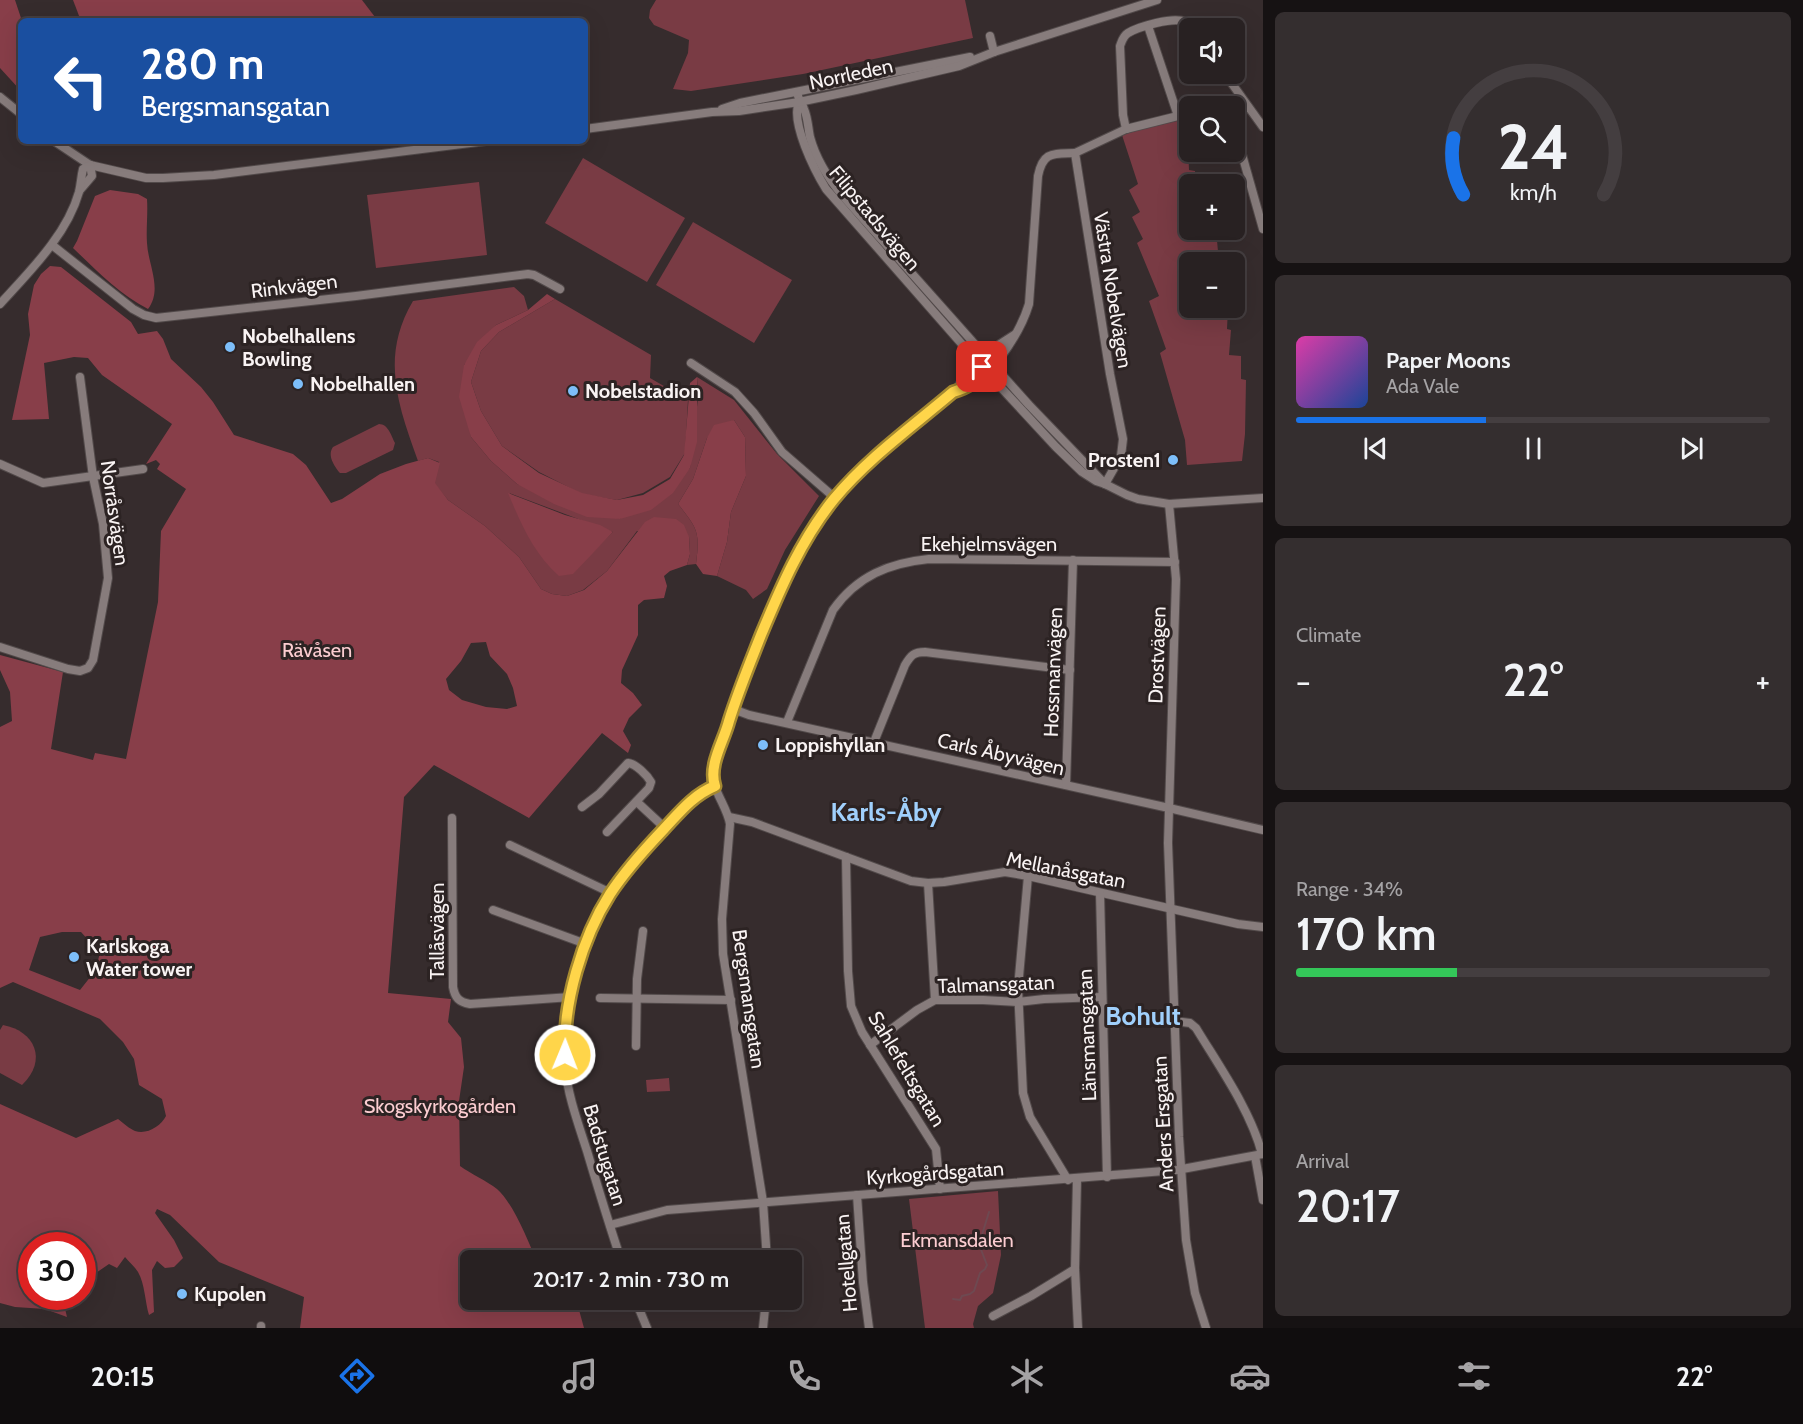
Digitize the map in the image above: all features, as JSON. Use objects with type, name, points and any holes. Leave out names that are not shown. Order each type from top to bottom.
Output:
[{"type":"street","name":"Norrleden","points":[[588,129],[799,102],[959,66],[994,52],[1157,0]]},
{"type":"street","points":[[1126,129],[1123,116],[1120,46],[1122,38],[1128,33],[1148,26],[1165,21],[1179,21]]},
{"type":"street","points":[[990,360],[1000,358],[1026,316],[1029,304],[1038,176],[1041,164],[1046,157],[1054,154],[1075,153],[1126,129],[1178,116],[1148,26]]},
{"type":"street","points":[[990,36],[994,52]]},
{"type":"street","name":"Norrleden","points":[[712,112],[740,103],[994,52]]},
{"type":"street","points":[[1232,84],[1263,127]]},
{"type":"street","points":[[797,92],[799,102]]},
{"type":"street","points":[[0,98],[18,112]]},
{"type":"street","name":"Filipstadsvägen","points":[[1105,484],[1029,405],[832,183],[810,138],[804,107],[799,102],[796,108],[804,144],[814,169],[826,189],[982,367],[1082,472],[1096,481],[1138,499],[1169,504],[1263,498]]},
{"type":"street","points":[[58,144],[90,165],[146,178],[180,178],[461,144]]},
{"type":"street","name":"Västra Nobelvägen","points":[[1075,153],[1110,374],[1123,439],[1121,456],[1105,484]]},
{"type":"street","points":[[1244,162],[1263,230]]},
{"type":"street","points":[[0,304],[52,245],[80,190],[92,176],[90,165]]},
{"type":"street","name":"Rinkvägen","points":[[52,245],[133,309],[156,318],[528,274],[560,289]]},
{"type":"street","name":"Bergsmansgatan","points":[[766,1250],[763,1202],[730,1000],[722,935],[730,831],[729,817],[715,786],[713,771],[757,645],[792,563],[818,521],[835,498],[891,444],[953,392],[968,372],[982,367],[990,360]]},
{"type":"street","points":[[691,363],[735,392],[782,452],[835,498]]},
{"type":"street","name":"Norråsvägen","points":[[0,647],[80,671],[88,668],[93,660],[108,578],[103,524],[93,477],[80,377]]},
{"type":"street","points":[[0,464],[43,483],[143,469]]},
{"type":"street","name":"Drostvägen","points":[[1169,504],[1175,562],[1169,807]]},
{"type":"street","name":"Ekehjelmsvägen","points":[[787,722],[833,610],[852,588],[879,570],[897,564],[929,559],[1175,562]]},
{"type":"street","name":"Hossmanvägen","points":[[1066,785],[1072,560]]},
{"type":"street","points":[[874,742],[905,665],[910,656],[917,652],[1070,670]]},
{"type":"street","name":"Carls Åbyvägen","points":[[733,709],[749,715],[1169,807],[1263,830]]},
{"type":"street","points":[[582,807],[599,794],[628,763],[633,764],[649,778],[651,782],[649,788],[607,832]]},
{"type":"street","name":"Badstugatan","points":[[618,1250],[568,1089],[564,1043],[571,997],[586,944],[597,916],[611,893],[641,855],[694,798],[715,786]]},
{"type":"street","points":[[637,802],[665,828]]},
{"type":"street","name":"Anders Ersgatan","points":[[1169,807],[1174,1021],[1181,1170],[1186,1240],[1191,1272],[1206,1328]]},
{"type":"street","name":"Mellanåsgatan","points":[[729,817],[752,822],[899,877],[928,883],[1005,872],[1238,924],[1263,927]]},
{"type":"street","name":"Tallåsvägen","points":[[452,818],[453,987],[455,996],[461,1002],[470,1004],[571,997]]},
{"type":"street","points":[[510,846],[611,893]]},
{"type":"street","name":"Sahlefeltsgatan","points":[[846,857],[848,992],[856,1020],[870,1045],[936,1149],[940,1189]]},
{"type":"street","points":[[1028,876],[1018,1002],[1022,1076],[1026,1104],[1037,1130],[1072,1179],[1078,1328]]},
{"type":"street","points":[[928,883],[935,1000]]},
{"type":"street","name":"Länsmansgatan","points":[[1100,892],[1107,1177]]},
{"type":"street","points":[[493,910],[586,944]]},
{"type":"street","points":[[636,1046],[638,960],[643,931]]},
{"type":"street","name":"Talmansgatan","points":[[870,1045],[927,1003],[935,1000],[1018,1002],[1102,997]]},
{"type":"street","points":[[600,998],[730,1000]]},
{"type":"street","points":[[1174,1021],[1190,1023],[1196,1028],[1260,1132],[1263,1200]]},
{"type":"street","name":"Kyrkogårdsgatan","points":[[610,1225],[667,1210],[1107,1177],[1181,1170],[1260,1155]]},
{"type":"street","name":"Hotellgatan","points":[[857,1195],[868,1328]]},
{"type":"street","points":[[993,1316],[1075,1269]]},
{"type":"street","points":[[640,1310],[647,1328]]},
{"type":"street","points":[[763,1328],[765,1310]]},
{"type":"green space","points":[[0,0],[15,0],[21,18],[18,18],[18,88],[0,68]]},
{"type":"green space","points":[[73,0],[362,0],[376,18],[80,18]]},
{"type":"green space","points":[[656,0],[965,0],[973,38],[803,74],[691,91],[673,89],[688,53],[689,40],[654,25],[649,18],[650,10]]},
{"type":"green space","points":[[1179,120],[1179,162],[1189,162],[1189,170],[1195,171],[1195,174],[1179,174],[1179,240],[1217,240],[1218,252],[1179,252],[1179,318],[1228,318],[1227,329],[1231,330],[1229,355],[1241,356],[1241,379],[1246,380],[1242,461],[1187,465],[1185,440],[1160,353],[1166,349],[1149,301],[1159,296],[1137,243],[1143,239],[1132,217],[1140,212],[1129,190],[1138,184],[1122,135]]},
{"type":"green space","points":[[583,158],[685,218],[647,282],[545,223]]},
{"type":"green space","points":[[479,182],[487,255],[376,268],[367,195]]},
{"type":"green space","points":[[110,190],[138,194],[147,199],[147,243],[155,285],[148,309],[118,289],[73,248],[95,196]]},
{"type":"green space","points":[[693,222],[792,280],[754,343],[656,285]]},
{"type":"green space","name":"Rävåsen","points":[[50,266],[61,267],[131,322],[138,334],[157,331],[171,359],[201,387],[234,435],[293,454],[306,465],[331,503],[342,499],[380,474],[406,464],[428,458],[440,463],[435,483],[448,500],[485,526],[519,557],[541,589],[552,594],[567,596],[584,590],[607,571],[645,522],[654,517],[676,519],[684,525],[689,537],[690,554],[687,565],[670,571],[664,576],[667,586],[664,598],[644,600],[638,605],[638,635],[622,670],[621,683],[642,705],[629,718],[623,731],[631,745],[628,753],[602,733],[529,818],[434,765],[404,797],[388,993],[451,999],[448,1022],[461,1038],[464,1067],[459,1101],[460,1166],[493,1186],[503,1195],[520,1222],[532,1250],[460,1250],[460,1310],[579,1310],[584,1328],[300,1328],[304,1297],[219,1262],[170,1215],[157,1209],[155,1213],[174,1240],[183,1258],[174,1267],[165,1268],[157,1261],[152,1270],[154,1312],[149,1315],[140,1277],[125,1257],[117,1268],[109,1264],[96,1273],[96,1232],[18,1232],[18,1307],[0,1303],[0,1104],[76,1138],[118,1119],[135,1131],[149,1131],[166,1116],[162,1099],[139,1085],[134,1059],[123,1042],[100,1019],[13,982],[0,988],[0,727],[12,721],[10,692],[0,670],[0,655],[63,672],[51,749],[93,760],[95,753],[126,759],[158,602],[161,531],[186,489],[157,469],[160,464],[156,460],[146,464],[172,424],[102,375],[88,358],[74,357],[44,363],[49,419],[12,420],[30,335],[28,314],[34,285]],"holes":[[[486,642],[490,656],[507,674],[517,706],[507,709],[486,707],[462,700],[449,690],[446,679],[461,661],[471,643]],[[62,932],[81,932],[100,953],[95,971],[80,990],[29,970],[40,937]]]},
{"type":"green space","points":[[514,287],[524,296],[528,310],[496,325],[464,365],[471,437],[491,461],[517,484],[620,519],[690,468],[698,398],[697,377],[734,400],[777,454],[819,496],[785,550],[767,589],[753,599],[746,590],[717,576],[727,542],[731,512],[746,476],[745,437],[734,420],[707,438],[693,479],[678,504],[696,531],[698,545],[696,564],[687,565],[690,554],[689,537],[637,531],[607,571],[583,590],[567,596],[552,594],[541,589],[519,557],[485,526],[448,500],[434,483],[439,462],[428,458],[418,461],[399,401],[395,361],[397,342],[403,322],[413,301]],"holes":[[[509,493],[613,532],[594,551]]]},
{"type":"green space","points":[[547,294],[555,299],[499,332],[481,351],[471,382],[481,411],[502,446],[539,473],[582,493],[617,500],[643,495],[670,479],[684,455],[690,383],[697,377],[697,442],[690,468],[673,493],[651,510],[620,519],[587,517],[554,504],[517,484],[491,461],[471,437],[459,397],[464,365],[477,342],[496,325],[528,310]]},
{"type":"green space","name":"Nobelstadion","points":[[555,299],[651,355],[650,378],[688,400],[685,453],[670,477],[643,493],[617,500],[582,494],[539,472],[502,446],[481,411],[471,382],[481,351],[499,332]]},
{"type":"green space","points":[[734,420],[745,437],[746,476],[731,512],[727,542],[717,576],[703,574],[696,564],[698,545],[696,531],[678,504],[693,479],[707,438],[714,425]]},
{"type":"green space","points":[[379,424],[385,426],[391,433],[395,443],[393,450],[346,473],[340,473],[331,457],[333,447]]},
{"type":"green space","points":[[508,493],[565,515],[600,525],[613,532],[573,574],[559,576],[535,548]]},
{"type":"green space","points":[[3,1025],[23,1033],[34,1048],[36,1057],[34,1066],[22,1085],[0,1073],[0,1030]]},
{"type":"green space","points":[[669,1078],[670,1091],[647,1092],[646,1080]]},
{"type":"green space","name":"Ekmansdalen","points":[[998,1191],[1001,1255],[993,1293],[978,1306],[974,1328],[925,1328],[909,1199]]},
{"type":"green space","name":"Rävåsen","points":[[48,1310],[65,1310],[67,1317]]},
{"type":"waterway","points":[[953,1299],[960,1300],[962,1296],[974,1291],[980,1273],[987,1265],[980,1247],[989,1212]]},
{"type":"place","name":"Nobelhallens Bowling","points":[[230,347]]},
{"type":"place","name":"Nobelhallen","points":[[298,384]]},
{"type":"place","name":"Nobelstadion","points":[[573,391]]},
{"type":"place","name":"Prosten1","points":[[1173,460]]},
{"type":"place","name":"Loppishyllan","points":[[763,745]]},
{"type":"place","name":"Karlskoga Water tower","points":[[74,957]]},
{"type":"place","name":"Kupolen","points":[[182,1294]]},
{"type":"district","name":"Karls-Åby","points":[[886,812]]},
{"type":"district","name":"Bohult","points":[[1143,1016]]},
{"type":"route","points":[[565,1055],[566,1022],[576,972],[597,916],[630,867],[652,841],[694,798],[715,786],[713,771],[733,709],[783,582],[801,546],[835,498],[856,476],[953,392],[964,388],[981,375],[982,367]]},
{"type":"park label","name":"Skogskyrkogården","points":[[440,1106]]}]
